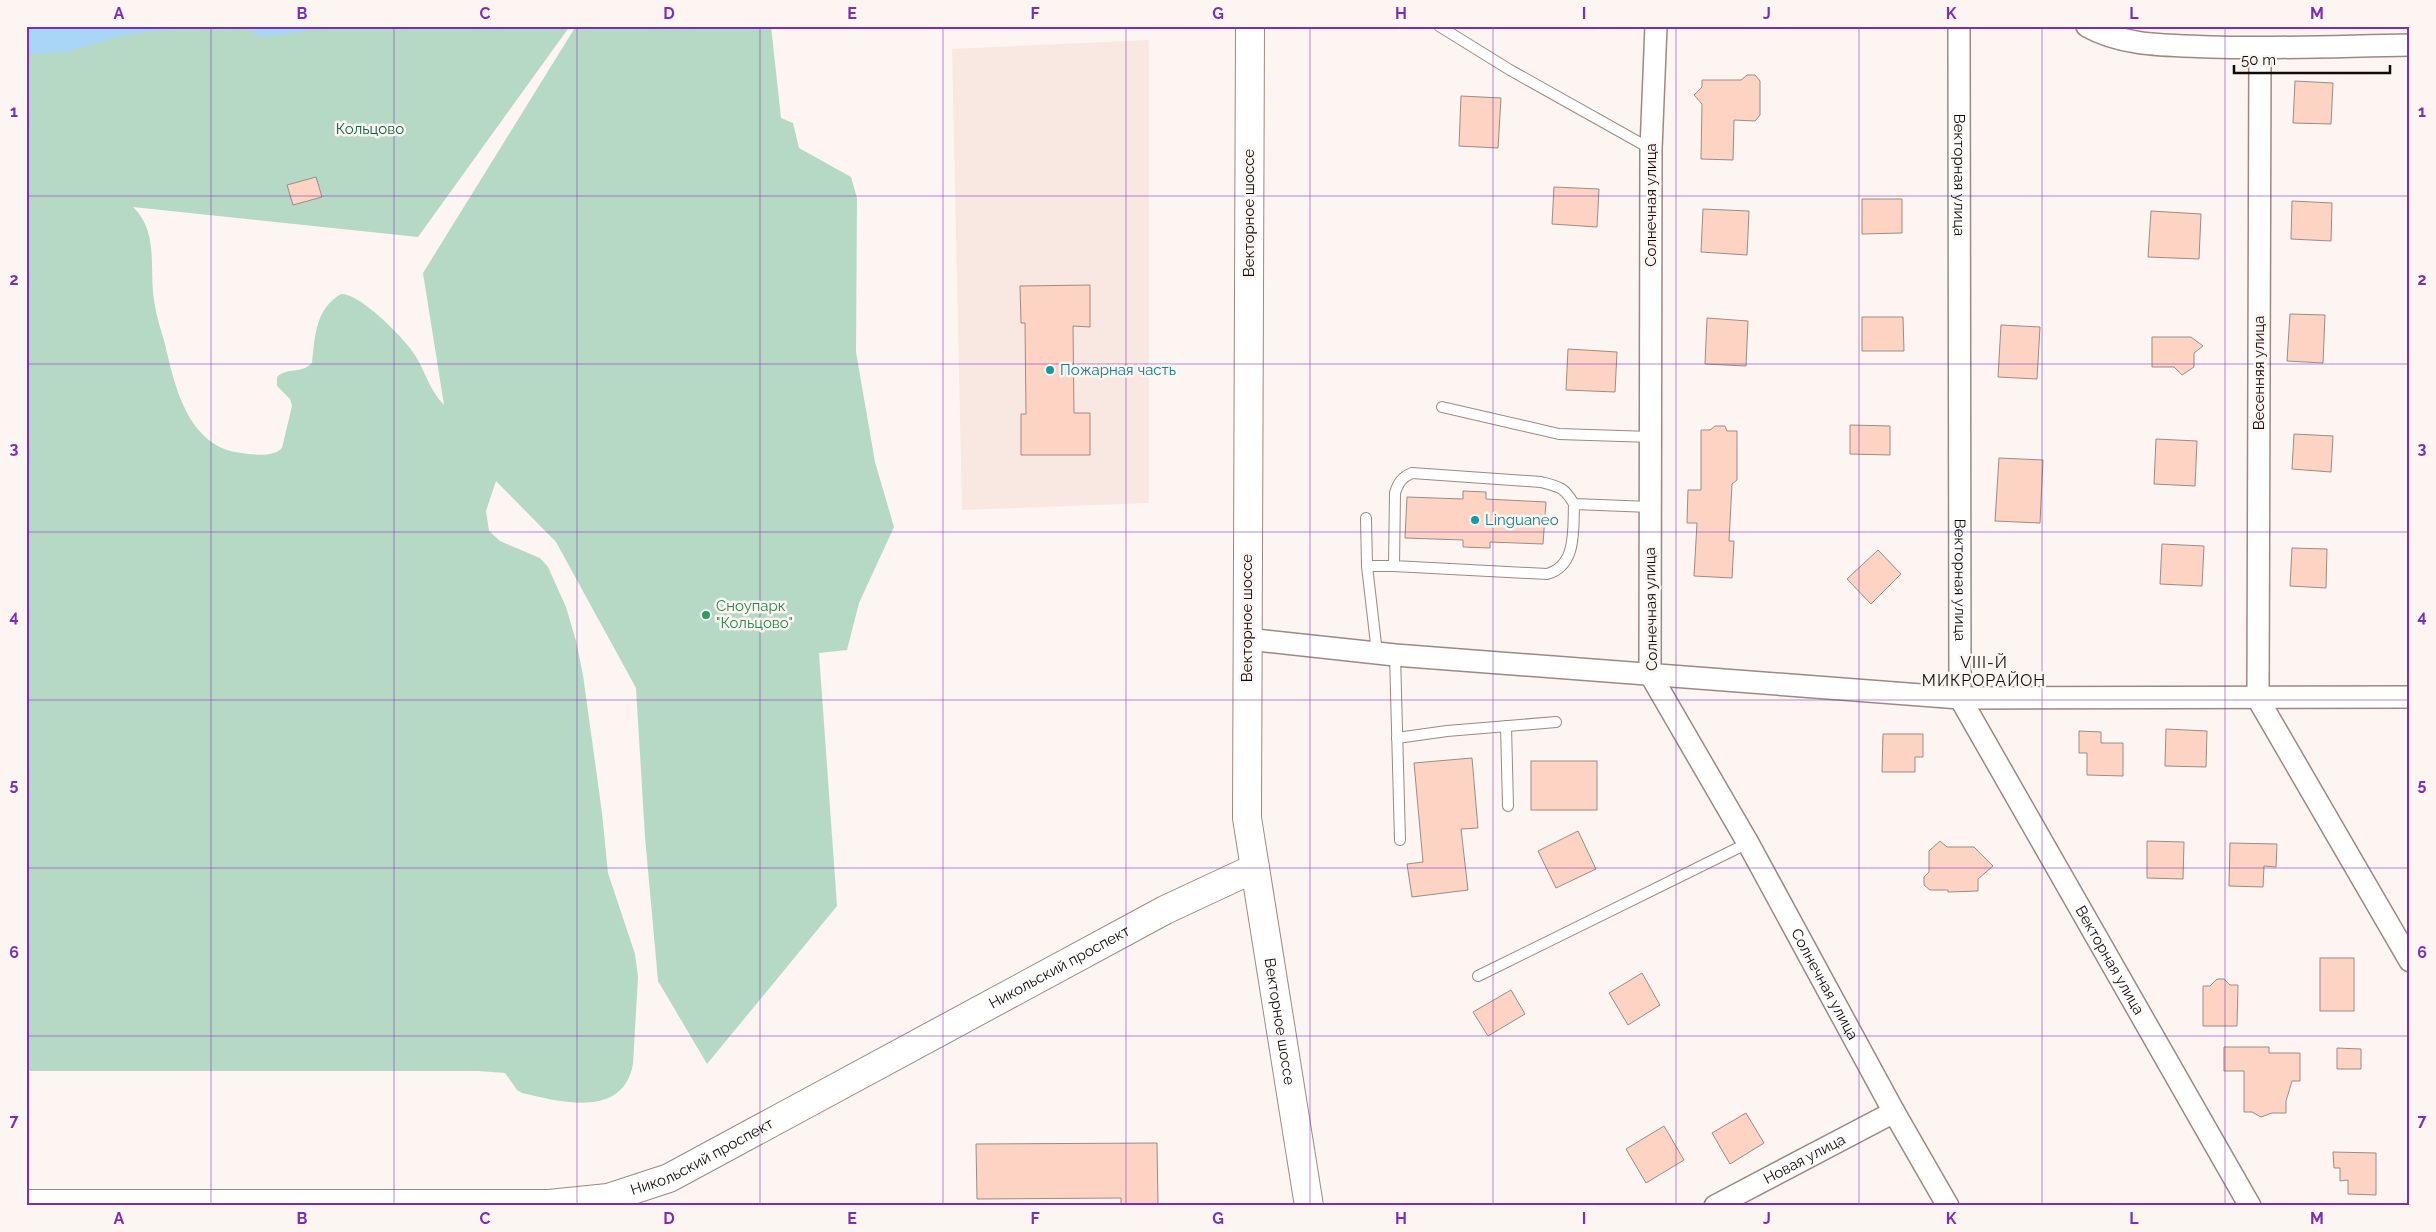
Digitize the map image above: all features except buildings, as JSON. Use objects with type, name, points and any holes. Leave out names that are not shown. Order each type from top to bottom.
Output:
[{"type":"main road","name":"Векторное шоссе","points":[[1250,26],[1247,818],[1309,1206]]},
{"type":"main road","name":"Никольский проспект","points":[[26,1204],[549,1204],[608,1198],[669,1178],[1156,915],[1255,868]]},
{"type":"street","name":"Солнечная улица","points":[[1656,26],[1651,149],[1650,674],[1748,843],[1894,1112],[1948,1206]]},
{"type":"street","name":"Векторная улица","points":[[1959,26],[1960,698],[2250,1206]]},
{"type":"street","points":[[2088,26],[2135,42],[2153,45],[2260,48],[2410,45]]},
{"type":"street","name":"Весенняя улица","points":[[2258,699],[2260,48]]},
{"type":"street","points":[[1247,639],[1386,654],[1960,698],[2258,699],[2410,697]]},
{"type":"street","points":[[2258,699],[2410,961]]},
{"type":"street","name":"Новая улица","points":[[1716,1206],[1894,1112]]},
{"type":"lane","points":[[1439,26],[1510,70],[1651,149]]},
{"type":"lane","points":[[1442,407],[1559,434],[1651,437]]},
{"type":"lane","points":[[1367,566],[1547,574],[1556,572],[1562,567],[1570,551],[1574,504],[1566,491],[1560,486],[1541,482],[1412,473],[1406,475],[1398,484],[1395,492],[1394,566]]},
{"type":"lane","points":[[1574,504],[1650,507]]},
{"type":"lane","points":[[1366,518],[1367,566],[1386,654],[1397,738],[1400,840]]},
{"type":"lane","points":[[1397,738],[1447,731],[1556,722]]},
{"type":"lane","points":[[1506,726],[1508,806]]},
{"type":"lane","points":[[1478,976],[1748,843]]},
{"type":"shaded area","points":[[1149,40],[1149,503],[962,510],[952,49]]},
{"type":"green space","name":"Кольцово","points":[[26,26],[570,26],[418,237],[133,207],[147,228],[150,239],[156,311],[174,379],[187,413],[197,428],[209,440],[224,449],[257,455],[274,453],[282,448],[292,406],[290,399],[277,386],[277,377],[285,372],[304,368],[312,363],[316,334],[321,316],[332,300],[341,294],[359,301],[370,309],[402,339],[419,361],[431,387],[444,405],[423,273],[576,26],[771,26],[781,118],[793,123],[799,148],[851,177],[857,198],[856,352],[875,462],[894,527],[859,603],[847,650],[819,653],[837,906],[707,1064],[658,981],[645,837],[636,688],[556,542],[496,481],[486,511],[489,531],[500,541],[540,558],[548,567],[566,607],[576,641],[583,675],[602,813],[608,873],[635,954],[638,977],[633,1064],[627,1081],[617,1093],[604,1100],[572,1102],[522,1093],[517,1090],[505,1073],[478,1071],[26,1071]]},
{"type":"water","points":[[26,26],[208,26],[151,31],[113,38],[68,52],[26,54]]},
{"type":"water","points":[[250,26],[335,26],[266,37],[255,34]]},
{"type":"place","name":"Пожарная часть","points":[[1050,370]]},
{"type":"place","name":"Linguaneo","points":[[1475,520]]},
{"type":"place","name":"Сноупарк \"Кольцово\"","points":[[706,615]]},
{"type":"district","name":"VIII-Й МИКРОРАЙОН","points":[[1984,671]]}]
